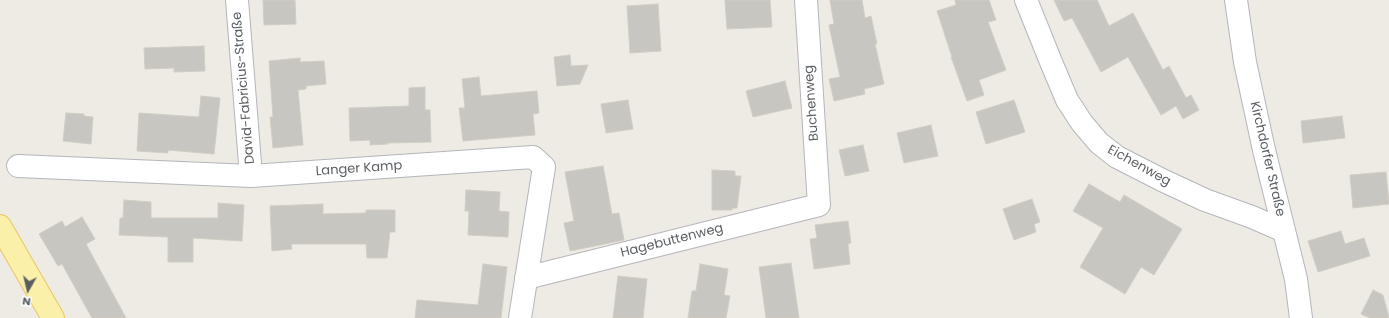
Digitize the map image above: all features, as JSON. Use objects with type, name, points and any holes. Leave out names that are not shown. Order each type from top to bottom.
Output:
[{"type":"main road","points":[[0,226],[54,318]]},
{"type":"street","name":"David-Fabricius-Straße","points":[[237,0],[251,176]]},
{"type":"street","name":"Buchenweg","points":[[806,0],[819,205]]},
{"type":"street","name":"Eichenweg","points":[[1026,0],[1067,100],[1082,123],[1099,142],[1117,157],[1162,180],[1205,200],[1284,230]]},
{"type":"street","name":"Kirchdorfer Straße","points":[[1236,0],[1245,62],[1264,150],[1296,279],[1301,318]]},
{"type":"street","name":"Langer Kamp","points":[[18,166],[251,176],[533,157],[544,167],[520,318]]},
{"type":"street","name":"Hagebuttenweg","points":[[526,278],[819,205]]},
{"type":"building","points":[[263,0],[295,0],[296,24],[264,25]]},
{"type":"building","points":[[725,0],[770,0],[772,27],[727,29]]},
{"type":"building","points":[[830,0],[862,0],[865,18],[871,16],[877,44],[875,44],[884,84],[864,89],[865,94],[834,101],[829,79],[840,77],[829,25],[834,24]]},
{"type":"building","points":[[955,0],[989,0],[996,20],[988,22],[1006,70],[979,80],[984,95],[967,101],[951,57],[937,11],[956,5]]},
{"type":"building","points":[[1054,0],[1097,0],[1109,26],[1133,13],[1163,70],[1169,66],[1186,98],[1191,95],[1199,110],[1183,119],[1176,106],[1161,115],[1128,57],[1101,72],[1072,18],[1064,21]]},
{"type":"building","points":[[658,4],[661,51],[630,53],[627,6]]},
{"type":"building","points":[[204,46],[205,71],[174,72],[174,68],[145,69],[144,48]]},
{"type":"building","points":[[570,55],[571,66],[588,65],[580,84],[557,86],[554,57]]},
{"type":"building","points":[[300,58],[300,62],[324,61],[326,84],[306,86],[306,89],[298,90],[303,145],[273,148],[270,117],[273,117],[269,61]]},
{"type":"building","points":[[479,77],[481,96],[537,91],[539,113],[533,114],[535,135],[463,141],[459,108],[465,108],[462,79]]},
{"type":"building","points":[[785,81],[792,108],[753,117],[746,91]]},
{"type":"building","points":[[425,87],[425,110],[430,110],[431,142],[370,145],[370,140],[350,141],[349,108],[409,106],[409,88]]},
{"type":"building","points":[[201,96],[220,98],[214,154],[168,150],[168,153],[137,151],[139,113],[199,117]]},
{"type":"building","points":[[628,100],[633,129],[606,133],[601,104]]},
{"type":"building","points":[[1014,100],[1025,132],[986,144],[976,112]]},
{"type":"building","points":[[66,113],[84,114],[84,116],[93,117],[91,144],[63,141]]},
{"type":"building","points":[[1342,116],[1345,138],[1303,143],[1301,121]]},
{"type":"building","points":[[931,125],[938,156],[904,163],[897,133]]},
{"type":"building","points":[[863,145],[869,171],[845,176],[839,150]]},
{"type":"building","points":[[603,166],[612,214],[619,213],[624,240],[570,251],[564,223],[574,221],[565,172]]},
{"type":"building","points":[[712,170],[735,171],[735,176],[741,176],[737,208],[732,208],[732,210],[712,210]]},
{"type":"building","points":[[1386,172],[1389,204],[1353,208],[1350,175]]},
{"type":"building","points":[[1089,184],[1120,202],[1124,195],[1182,229],[1154,275],[1141,267],[1125,294],[1080,267],[1103,228],[1073,211]]},
{"type":"building","points":[[466,190],[500,192],[499,211],[509,212],[508,237],[468,235],[469,211],[465,211]]},
{"type":"building","points":[[1032,199],[1040,222],[1034,224],[1036,232],[1014,240],[1003,209]]},
{"type":"building","points":[[124,200],[151,202],[151,218],[218,218],[218,203],[244,205],[242,241],[193,238],[193,262],[168,262],[168,237],[119,235],[120,218],[123,218]]},
{"type":"building","points":[[323,204],[323,214],[366,213],[366,210],[395,210],[395,232],[390,232],[387,258],[367,258],[366,244],[291,244],[292,249],[272,251],[270,206]]},
{"type":"building","points":[[82,217],[95,239],[86,244],[126,318],[92,318],[62,264],[58,266],[39,234],[62,221],[65,227]]},
{"type":"building","points":[[848,221],[851,243],[848,244],[850,264],[814,269],[810,239],[817,238],[815,225]]},
{"type":"building","points":[[1341,231],[1345,244],[1364,238],[1370,256],[1318,272],[1308,241]]},
{"type":"building","points":[[791,263],[799,318],[766,318],[759,267]]},
{"type":"building","points":[[483,264],[507,267],[501,318],[415,318],[417,300],[478,305]]},
{"type":"building","points":[[700,264],[728,269],[724,295],[730,296],[726,318],[688,318],[692,291],[696,291]]},
{"type":"building","points":[[618,276],[647,279],[643,318],[613,318]]},
{"type":"building","points":[[1373,290],[1383,295],[1389,318],[1370,318],[1361,314]]}]
